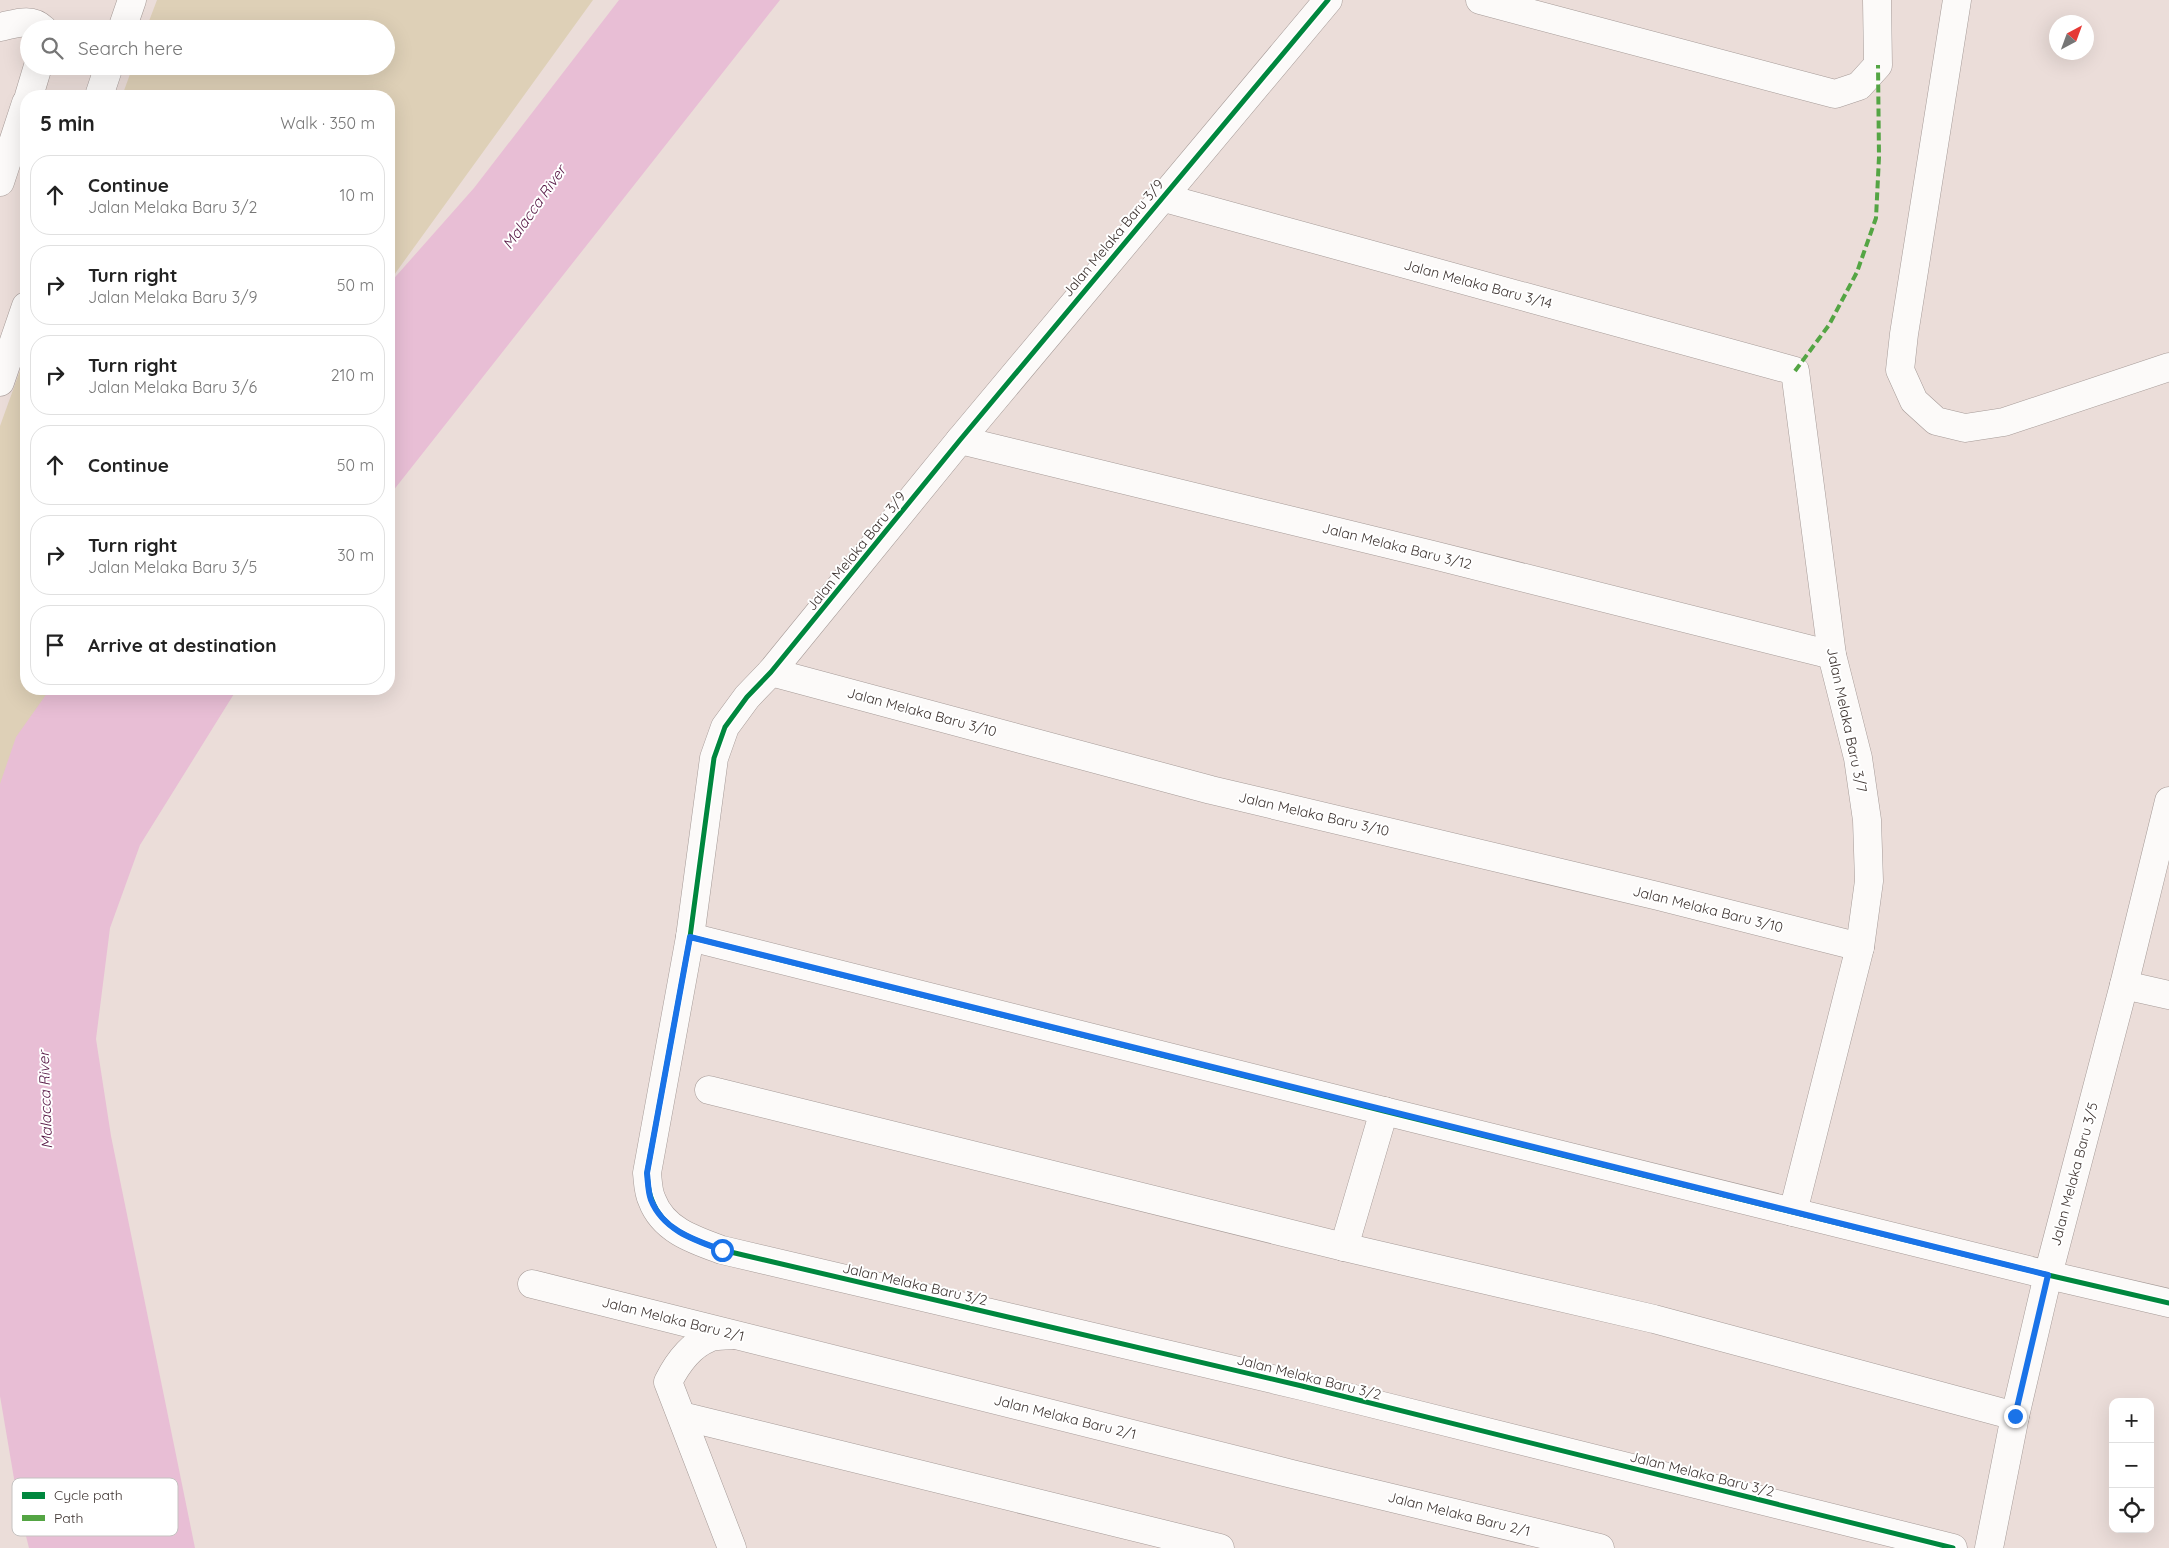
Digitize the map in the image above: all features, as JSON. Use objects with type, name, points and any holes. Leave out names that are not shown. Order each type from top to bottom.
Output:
[{"type":"street","points":[[125,20],[132,0]]},
{"type":"street","name":"Jalan Melaka Baru 3/9","points":[[664,1222],[651,1199],[647,1173],[690,937],[714,758],[725,727],[747,697],[771,672],[960,440],[1328,0]]},
{"type":"street","points":[[1480,0],[1835,94],[1859,86],[1878,65],[1877,0]]},
{"type":"street","points":[[1957,0],[1904,334],[1900,370],[1914,402],[1936,421],[1965,428],[2004,422],[2169,367]]},
{"type":"street","points":[[0,27],[20,22]]},
{"type":"street","points":[[30,90],[35,75]]},
{"type":"street","points":[[101,90],[106,75]]},
{"type":"street","points":[[7,178],[20,127]]},
{"type":"street","name":"Jalan Melaka Baru 3/14","points":[[1161,198],[1795,370]]},
{"type":"street","points":[[0,382],[20,324]]},
{"type":"street","name":"Jalan Melaka Baru 3/7","points":[[1793,1212],[1860,947],[1869,881],[1867,820],[1858,758],[1832,655],[1795,370]]},
{"type":"street","name":"Jalan Melaka Baru 3/12","points":[[960,440],[1423,552],[1832,655]]},
{"type":"street","name":"Jalan Melaka Baru 3/10","points":[[771,672],[1211,790],[1658,896],[1860,947]]},
{"type":"street","name":"Jalan Melaka Baru 3/5","points":[[1989,1548],[2015,1416],[2037,1272],[2124,985],[2169,801]]},
{"type":"street","points":[[690,937],[1384,1111],[2169,1303]]},
{"type":"street","points":[[2124,985],[2169,995]]},
{"type":"street","points":[[709,1090],[1344,1247],[1654,1319],[2015,1416]]},
{"type":"street","points":[[1344,1247],[1384,1111]]},
{"type":"street","name":"Jalan Melaka Baru 3/2","points":[[664,1222],[692,1239],[722,1250],[1302,1386],[1952,1548]]},
{"type":"street","name":"Jalan Melaka Baru 2/1","points":[[532,1284],[1283,1472],[1600,1548]]},
{"type":"street","points":[[732,1548],[668,1382],[677,1365],[693,1348],[710,1338],[735,1334]]},
{"type":"street","points":[[682,1416],[1220,1548]]},
{"type":"shaded area","points":[[157,0],[593,0],[395,274],[395,90],[124,90],[130,75],[395,75],[395,20],[149,20]]},
{"type":"shaded area","points":[[20,371],[20,695],[90,695],[0,819],[0,426]]},
{"type":"water","name":"Malacca River","points":[[619,0],[780,0],[395,488],[395,277],[474,188]]},
{"type":"water","name":"Malacca River","points":[[46,695],[233,695],[140,845],[110,928],[96,1039],[111,1136],[195,1548],[29,1548],[26,1536],[178,1536],[178,1478],[14,1478],[0,1396],[0,784],[16,737]]},
{"type":"marked path","points":[[1795,371],[1829,325],[1857,272],[1876,218],[1879,157],[1878,65]]},
{"type":"cycle path","points":[[1328,0],[960,440],[771,672],[747,697],[725,727],[714,758],[690,937],[647,1173],[651,1197],[657,1210],[672,1226],[690,1238],[722,1250],[1302,1386],[1953,1548]]},
{"type":"cycle path","points":[[690,937],[1384,1111],[2048,1275],[2169,1303]]},
{"type":"route","points":[[722,1250],[692,1239],[664,1222],[651,1199],[647,1173],[690,937],[2048,1275],[2015,1416]]}]
